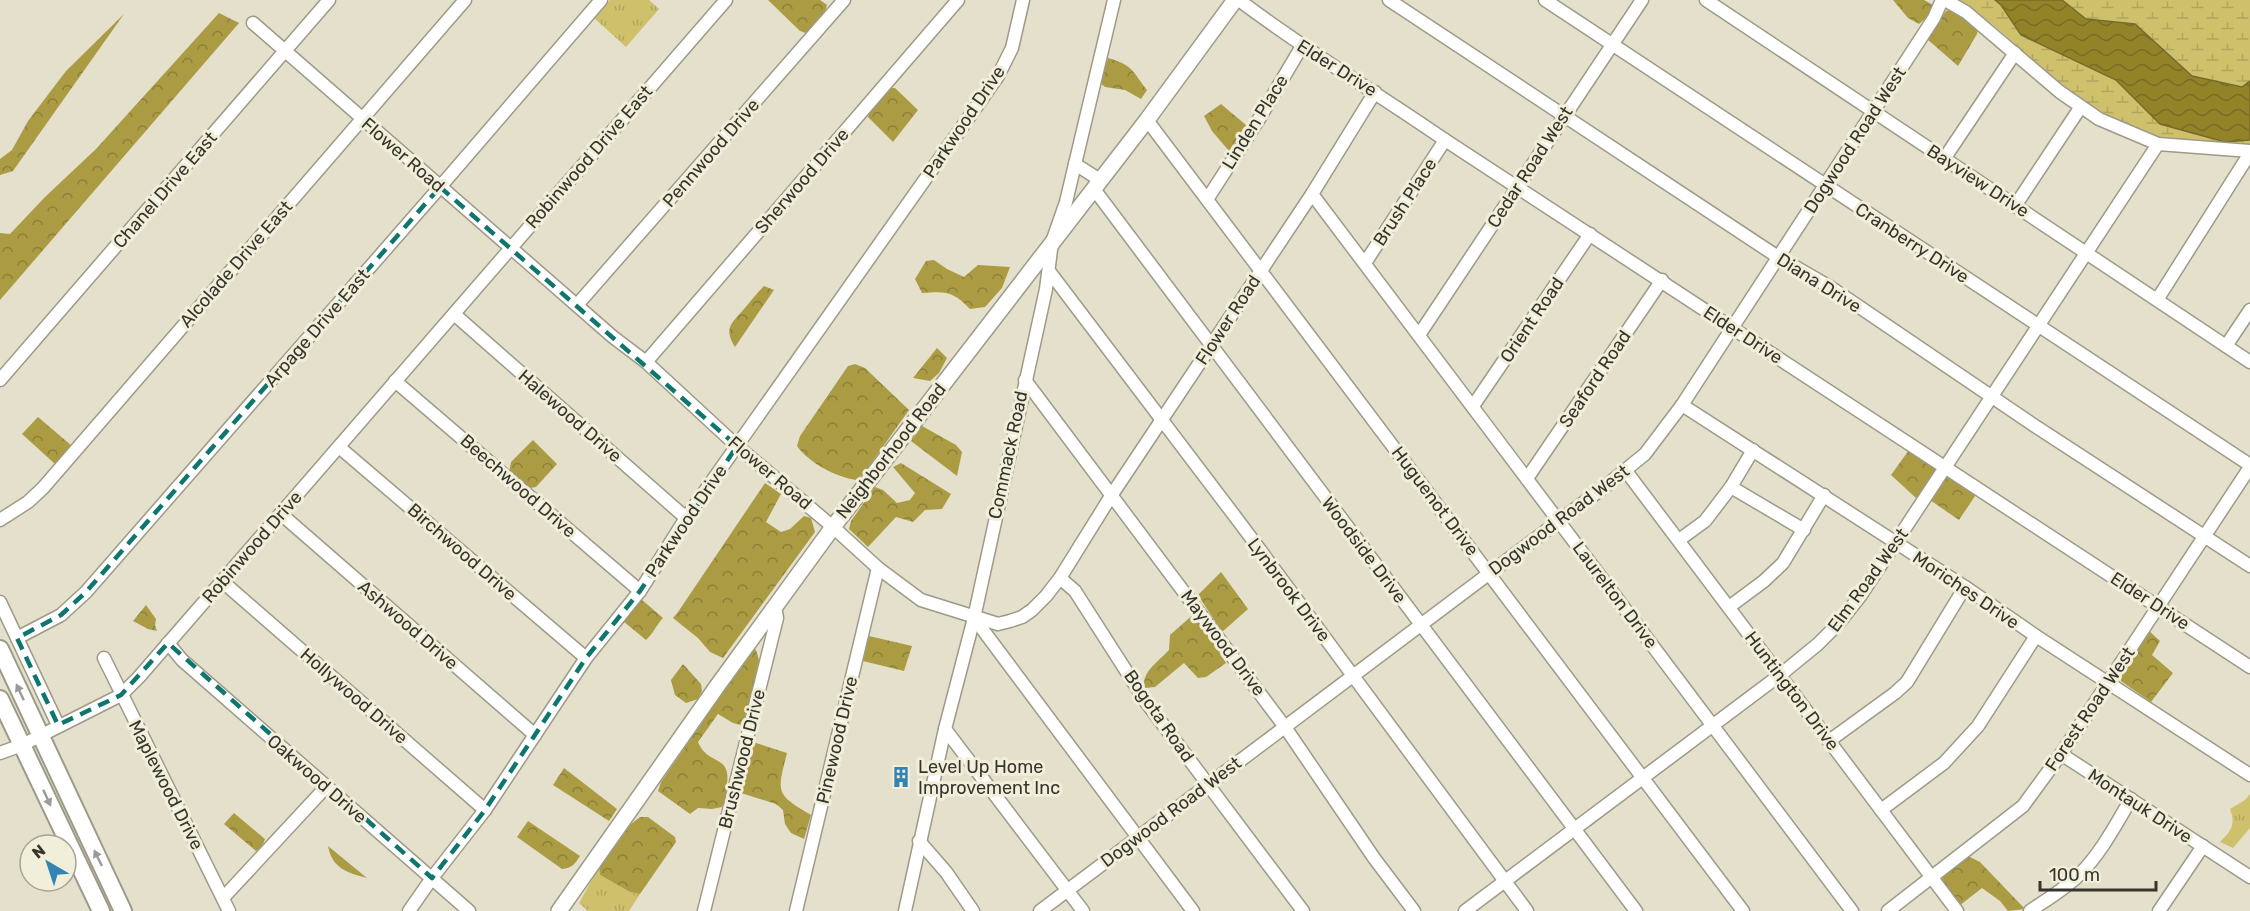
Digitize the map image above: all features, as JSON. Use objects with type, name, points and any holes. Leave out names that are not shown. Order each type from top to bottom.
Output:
[{"type":"highway","points":[[0,649],[123,911]]},
{"type":"highway","points":[[0,699],[101,911]]},
{"type":"main road","name":"Neighborhood Road","points":[[559,911],[833,527],[1148,120],[1237,0]]},
{"type":"street","name":"Chanel Drive East","points":[[0,380],[329,0]]},
{"type":"street","name":"Alcolade Drive East","points":[[0,519],[28,502],[43,488],[465,0]]},
{"type":"street","name":"Arpage Drive East","points":[[17,638],[61,615],[86,592],[440,188],[601,0]]},
{"type":"street","name":"Robinwood Drive East","points":[[454,314],[726,0]]},
{"type":"street","name":"Pennwood Drive","points":[[577,305],[844,0]]},
{"type":"street","name":"Sherwood Drive","points":[[646,362],[958,0]]},
{"type":"street","name":"Parkwood Drive","points":[[409,911],[484,810],[586,658],[640,591],[686,518],[998,76],[1012,48],[1023,0]]},
{"type":"street","name":"Commack Road","points":[[905,911],[945,729],[974,618],[1048,271],[1052,242],[1066,202],[1114,0]]},
{"type":"street","name":"Elder Drive","points":[[1237,0],[1302,46],[1376,92],[1445,140],[2250,666]]},
{"type":"street","name":"Diana Drive","points":[[1389,0],[1778,257],[1830,287],[2250,566]]},
{"type":"street","name":"Cranberry Drive","points":[[1545,0],[2250,466]]},
{"type":"street","name":"Cedar Road West","points":[[1419,335],[1642,0]]},
{"type":"street","name":"Bayview Drive","points":[[1706,0],[2250,362]]},
{"type":"street","points":[[1943,0],[1966,12],[2080,108],[2116,127],[2158,144],[2250,152],[2157,300]]},
{"type":"street","name":"Dogwood Road West","points":[[1040,911],[1626,471],[1645,454],[1682,405],[1826,186],[1872,111],[1934,18],[1943,0]]},
{"type":"street","name":"Flower Road","points":[[253,23],[440,188],[613,337],[646,362],[737,446],[878,568],[921,600],[998,624],[1022,617],[1046,596],[1060,578],[1111,496],[1312,194],[1376,92]]},
{"type":"street","name":"Linden Place","points":[[1208,198],[1260,119],[1302,46]]},
{"type":"street","points":[[1944,159],[2015,53]]},
{"type":"street","points":[[2014,206],[2080,108]]},
{"type":"street","name":"Huguenot Drive","points":[[1148,120],[1743,911]]},
{"type":"street","name":"Brush Place","points":[[1365,263],[1445,140]]},
{"type":"street","name":"Elm Road West","points":[[1465,911],[1780,675],[1818,644],[1838,624],[1896,543],[2037,324],[2158,144]]},
{"type":"street","points":[[1075,164],[1097,184]]},
{"type":"street","name":"Woodside Drive","points":[[1097,184],[1211,346],[1636,911]]},
{"type":"street","name":"Laurelton Drive","points":[[1312,194],[1528,477],[1852,911]]},
{"type":"street","name":"Orient Road","points":[[1473,406],[1590,234]]},
{"type":"street","name":"Lynbrook Drive","points":[[1048,271],[1527,911]]},
{"type":"street","name":"Seaford Road","points":[[1528,477],[1662,280]]},
{"type":"street","points":[[2226,346],[2250,310]]},
{"type":"street","name":"Robinwood Drive","points":[[0,752],[22,745],[121,695],[224,582],[454,314]]},
{"type":"street","name":"Halewood Drive","points":[[454,314],[686,518]]},
{"type":"street","name":"Maywood Drive","points":[[1025,380],[1206,619],[1414,911]]},
{"type":"street","name":"Beechwood Drive","points":[[395,381],[640,591]]},
{"type":"street","name":"Moriches Drive","points":[[1682,405],[1824,495],[2250,775]]},
{"type":"street","name":"Birchwood Drive","points":[[339,447],[586,658]]},
{"type":"street","points":[[1679,540],[1705,521],[1731,487],[1753,450]]},
{"type":"street","name":"Forest Road West","points":[[1888,911],[2023,807],[2159,607],[2250,466]]},
{"type":"street","name":"Huntington Drive","points":[[1626,471],[1957,911]]},
{"type":"street","points":[[1731,487],[1804,530]]},
{"type":"street","points":[[1729,607],[1773,574],[1804,530],[1824,495]]},
{"type":"street","name":"Ashwood Drive","points":[[281,514],[535,735]]},
{"type":"street","name":"Pinewood Drive","points":[[796,911],[878,568]]},
{"type":"street","name":"Bogota Road","points":[[1060,578],[1075,591],[1146,702],[1303,911]]},
{"type":"street","name":"Hollywood Drive","points":[[224,582],[484,810]]},
{"type":"street","points":[[1829,741],[1907,682],[1965,587]]},
{"type":"street","points":[[0,602],[58,725]]},
{"type":"street","name":"Brushwood Drive","points":[[704,911],[777,618],[775,606]]},
{"type":"street","points":[[974,618],[1193,911]]},
{"type":"street","points":[[1881,810],[1944,763],[1978,726],[2036,636]]},
{"type":"street","name":"Oakwood Drive","points":[[168,643],[182,660],[470,911]]},
{"type":"street","name":"Maplewood Drive","points":[[104,658],[229,911]]},
{"type":"street","points":[[945,729],[1083,911]]},
{"type":"street","name":"Montauk Drive","points":[[2061,754],[2250,877]]},
{"type":"street","points":[[224,898],[326,787]]},
{"type":"street","points":[[2030,911],[2077,877],[2092,861],[2103,848],[2131,799]]},
{"type":"street","points":[[919,841],[946,872],[973,911]]},
{"type":"street","points":[[2159,911],[2203,846]]},
{"type":"highlighted area","points":[[440,187],[737,446],[640,591],[586,658],[485,810],[432,878],[168,643],[121,695],[58,725],[17,638],[61,615],[86,592]]},
{"type":"green space","points":[[610,0],[649,0],[659,9],[626,47],[594,18]]},
{"type":"green space","points":[[768,0],[820,0],[827,5],[825,12],[806,33],[800,31]]},
{"type":"green space","points":[[1893,0],[1924,0],[1933,5],[1933,12],[1919,24],[1908,18]]},
{"type":"green space","points":[[1955,0],[1995,0],[2001,5],[2021,35],[2116,80],[2160,124],[2225,142],[2250,140],[2250,149],[2178,144],[2122,123],[2077,95],[1987,20]]},
{"type":"green space","points":[[2062,0],[2250,0],[2250,81],[2242,87],[2192,76],[2135,24],[2086,19]]},
{"type":"green space","points":[[1952,9],[1978,24],[1977,34],[1958,66],[1927,39],[1946,11]]},
{"type":"green space","points":[[219,13],[239,23],[0,300],[0,233],[10,234],[96,149]]},
{"type":"green space","points":[[124,14],[13,171],[0,175],[0,159],[12,150],[28,121],[66,71]]},
{"type":"green space","points":[[1108,58],[1123,63],[1135,73],[1147,90],[1141,99],[1125,90],[1105,87],[1100,83]]},
{"type":"green space","points":[[891,88],[895,88],[918,110],[893,142],[868,117]]},
{"type":"green space","points":[[1221,104],[1246,125],[1229,151],[1212,131],[1204,116]]},
{"type":"green space","points":[[934,260],[964,277],[978,265],[1010,267],[1002,288],[985,307],[970,309],[949,294],[922,293],[915,279],[926,261]]},
{"type":"green space","points":[[764,286],[774,290],[735,347],[731,340],[730,326]]},
{"type":"green space","points":[[937,348],[947,358],[939,373],[930,381],[913,378]]},
{"type":"green space","points":[[855,364],[865,368],[909,410],[865,472],[856,480],[840,476],[824,468],[808,458],[797,446],[800,436],[848,366]]},
{"type":"green space","points":[[38,417],[72,446],[55,464],[22,434]]},
{"type":"green space","points":[[922,426],[956,445],[962,452],[957,476],[911,441]]},
{"type":"green space","points":[[533,440],[557,464],[536,487],[530,488],[509,473],[511,462]]},
{"type":"green space","points":[[1909,450],[1936,468],[1935,475],[1916,498],[1891,475]]},
{"type":"green space","points":[[901,463],[951,494],[942,509],[925,510],[913,522],[896,517],[868,547],[849,529],[851,521],[875,487],[883,490],[897,503],[910,500],[915,493],[893,467]]},
{"type":"green space","points":[[1955,476],[1977,493],[1959,520],[1930,500],[1944,477]]},
{"type":"green space","points":[[765,483],[781,494],[766,522],[781,532],[790,529],[804,516],[811,518],[815,532],[723,658],[710,652],[698,638],[673,618]]},
{"type":"green space","points":[[1221,572],[1248,609],[1222,632],[1198,595]]},
{"type":"green space","points":[[641,599],[663,618],[646,640],[623,621]]},
{"type":"green space","points":[[146,605],[156,619],[157,631],[133,621]]},
{"type":"green space","points":[[1195,613],[1226,663],[1206,677],[1198,678],[1184,663],[1155,687],[1145,688],[1145,677],[1148,672],[1169,650],[1170,635]]},
{"type":"green space","points":[[2147,629],[2160,641],[2152,655],[2173,673],[2151,702],[2121,681],[2121,674]]},
{"type":"green space","points":[[869,636],[912,646],[904,671],[863,661]]},
{"type":"green space","points":[[753,648],[759,660],[745,721],[741,725],[733,723],[718,714],[698,742],[707,754],[726,768],[725,801],[722,807],[698,808],[690,814],[658,791],[661,782]]},
{"type":"green space","points":[[683,664],[701,684],[702,691],[698,699],[686,703],[675,695],[671,680]]},
{"type":"green space","points":[[753,742],[787,753],[781,777],[782,791],[791,802],[811,815],[804,839],[791,833],[785,824],[783,810],[776,804],[741,793]]},
{"type":"green space","points":[[564,768],[617,809],[609,821],[553,785]]},
{"type":"green space","points":[[2250,794],[2250,828],[2233,848],[2220,842],[2232,824],[2230,809]]},
{"type":"green space","points":[[234,813],[265,839],[262,847],[256,851],[224,824]]},
{"type":"green space","points":[[640,817],[648,817],[675,837],[676,842],[640,894],[630,892],[600,875],[599,867],[631,824]]},
{"type":"green space","points":[[528,821],[580,856],[575,863],[562,869],[517,837]]},
{"type":"green space","points":[[328,846],[367,878],[353,874],[337,864]]},
{"type":"green space","points":[[1968,856],[1980,862],[2025,909],[2008,911],[2000,901],[1982,888],[1959,906],[1942,881],[1943,874]]},
{"type":"green space","points":[[599,867],[600,875],[630,892],[640,894],[629,911],[588,911],[579,903]]},
{"type":"water","points":[[1995,0],[2062,0],[2086,19],[2135,24],[2192,76],[2242,87],[2250,81],[2250,140],[2225,142],[2160,124],[2116,80],[2021,35],[2001,5]]},
{"type":"place","name":"Level Up Home Improvement Inc","points":[[901,777]]}]
